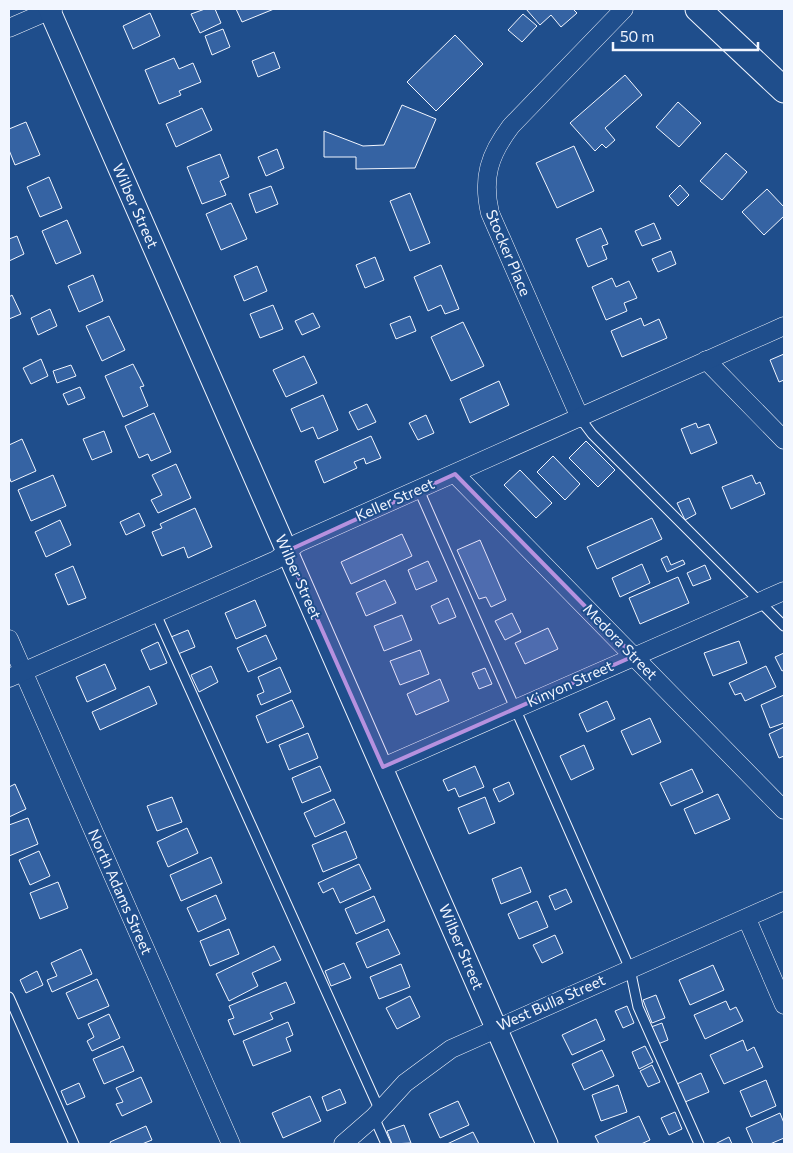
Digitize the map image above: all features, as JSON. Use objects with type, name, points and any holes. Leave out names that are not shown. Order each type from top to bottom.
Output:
[{"type":"main road","points":[[698,9],[784,90]]},
{"type":"street","points":[[9,28],[50,9]]},
{"type":"street","name":"Wilber Street","points":[[50,9],[548,1144]]},
{"type":"street","name":"Stocker Place","points":[[580,418],[490,213],[486,196],[486,176],[498,143],[511,126],[624,9]]},
{"type":"street","name":"Keller Street","points":[[16,675],[276,560],[298,543],[784,326]]},
{"type":"street","points":[[706,360],[784,440]]},
{"type":"street","name":"Medora Street","points":[[455,474],[784,810]]},
{"type":"street","name":"Kinyon Street","points":[[383,767],[784,590]]},
{"type":"street","name":"North Adams Street","points":[[9,639],[16,675],[231,1144]]},
{"type":"street","name":"West Bulla Street","points":[[343,1144],[377,1114],[406,1083],[451,1049],[784,901]]},
{"type":"street","points":[[747,919],[784,1005]]},
{"type":"lane","points":[[580,418],[599,441],[784,626]]},
{"type":"lane","points":[[419,490],[630,969],[638,1007],[699,1144]]},
{"type":"lane","points":[[156,614],[377,1114],[386,1144]]},
{"type":"lane","points":[[9,997],[74,1144]]},
{"type":"highlighted area","points":[[455,474],[634,656],[383,767],[287,551]]},
{"type":"building","points":[[205,9],[215,9],[221,23],[200,33],[191,14]]},
{"type":"building","points":[[236,9],[274,9],[242,22]]},
{"type":"building","points":[[526,9],[573,9],[577,13],[561,27],[551,15],[540,25]]},
{"type":"building","points":[[150,13],[160,36],[133,49],[123,26]]},
{"type":"building","points":[[523,14],[537,26],[522,42],[508,30]]},
{"type":"building","points":[[223,29],[230,47],[212,55],[205,36]]},
{"type":"building","points":[[455,35],[483,64],[436,111],[407,82]]},
{"type":"building","points":[[274,52],[280,68],[258,77],[252,61]]},
{"type":"building","points":[[174,58],[179,69],[193,63],[201,82],[179,91],[181,95],[159,104],[145,70]]},
{"type":"building","points":[[625,75],[642,95],[605,128],[615,140],[606,148],[602,144],[595,151],[570,123]]},
{"type":"building","points":[[678,102],[701,123],[679,147],[656,127]]},
{"type":"building","points":[[402,105],[436,119],[415,168],[356,169],[356,157],[324,157],[324,131],[363,146],[384,145]]},
{"type":"building","points":[[202,108],[212,130],[176,147],[166,124]]},
{"type":"building","points":[[26,122],[40,155],[15,165],[9,150],[9,129]]},
{"type":"building","points":[[574,146],[594,191],[557,208],[536,163]]},
{"type":"building","points":[[277,149],[284,168],[266,176],[258,157]]},
{"type":"building","points":[[726,153],[747,172],[722,200],[700,181]]},
{"type":"building","points":[[220,154],[229,177],[220,181],[226,195],[202,204],[187,167]]},
{"type":"building","points":[[49,177],[62,208],[40,217],[27,187]]},
{"type":"building","points":[[680,185],[689,195],[678,206],[669,196]]},
{"type":"building","points":[[271,186],[278,204],[256,213],[249,194]]},
{"type":"building","points":[[767,189],[784,207],[784,216],[764,235],[742,212]]},
{"type":"building","points":[[410,193],[430,243],[410,251],[390,201]]},
{"type":"building","points":[[231,203],[247,239],[221,250],[206,214]]},
{"type":"building","points":[[67,220],[81,253],[56,264],[42,231]]},
{"type":"building","points":[[654,223],[661,239],[642,246],[635,231]]},
{"type":"building","points":[[601,228],[608,244],[602,246],[607,259],[588,267],[576,239]]},
{"type":"building","points":[[17,236],[24,254],[9,261],[9,239]]},
{"type":"building","points":[[671,251],[676,264],[658,272],[652,259]]},
{"type":"building","points":[[375,257],[384,280],[365,288],[356,265]]},
{"type":"building","points":[[441,265],[459,309],[445,314],[441,305],[428,311],[414,277]]},
{"type":"building","points":[[257,266],[267,291],[244,301],[234,276]]},
{"type":"building","points":[[93,275],[103,301],[79,312],[68,286]]},
{"type":"building","points":[[612,278],[616,287],[629,281],[637,298],[624,303],[627,311],[606,320],[592,287]]},
{"type":"building","points":[[12,295],[21,314],[9,319],[9,297]]},
{"type":"building","points":[[273,305],[283,329],[260,338],[250,314]]},
{"type":"building","points":[[50,309],[57,326],[38,335],[31,318]]},
{"type":"building","points":[[313,313],[320,327],[302,335],[295,321]]},
{"type":"building","points":[[109,316],[125,350],[102,361],[86,326]]},
{"type":"building","points":[[410,316],[416,331],[396,339],[390,324]]},
{"type":"building","points":[[641,318],[644,326],[659,319],[667,338],[622,357],[611,331]]},
{"type":"building","points":[[463,322],[484,366],[451,381],[431,337]]},
{"type":"building","points":[[784,354],[784,380],[779,382],[770,360]]},
{"type":"building","points":[[304,356],[317,383],[286,397],[273,370]]},
{"type":"building","points":[[41,359],[48,376],[31,384],[23,368]]},
{"type":"building","points":[[133,364],[144,386],[140,387],[148,406],[123,417],[105,376]]},
{"type":"building","points":[[71,365],[76,376],[57,383],[53,371]]},
{"type":"building","points":[[499,381],[509,405],[470,423],[460,399]]},
{"type":"building","points":[[80,387],[85,398],[68,405],[63,394]]},
{"type":"building","points":[[323,395],[338,430],[318,439],[313,427],[301,432],[291,409]]},
{"type":"building","points":[[367,404],[376,422],[358,430],[349,412]]},
{"type":"building","points":[[154,413],[171,452],[151,461],[148,454],[139,458],[125,426]]},
{"type":"building","points":[[426,415],[434,433],[418,440],[409,423]]},
{"type":"building","points":[[696,423],[698,428],[709,424],[717,443],[691,454],[681,429]]},
{"type":"building","points":[[104,431],[112,452],[92,460],[83,439]]},
{"type":"building","points":[[371,436],[381,458],[366,464],[364,458],[354,462],[357,468],[324,483],[315,461]]},
{"type":"building","points":[[22,439],[36,471],[11,482],[9,476],[9,445]]},
{"type":"building","points":[[586,441],[615,470],[598,487],[569,458]]},
{"type":"building","points":[[553,456],[580,484],[565,500],[537,472]]},
{"type":"building","points":[[176,464],[191,498],[158,513],[151,500],[162,495],[152,475]]},
{"type":"building","points":[[520,470],[552,503],[536,518],[504,485]]},
{"type":"building","points":[[53,475],[66,506],[31,521],[18,490]]},
{"type":"building","points":[[752,475],[756,484],[760,482],[765,494],[731,509],[722,487]]},
{"type":"building","points":[[689,498],[696,514],[685,520],[677,503]]},
{"type":"building","points":[[195,508],[212,547],[188,558],[184,547],[162,556],[152,532],[162,528],[160,524]]},
{"type":"building","points":[[139,513],[145,526],[126,535],[120,522]]},
{"type":"building","points":[[652,518],[662,539],[597,569],[587,547]]},
{"type":"building","points":[[60,520],[71,545],[46,557],[35,532]]},
{"type":"building","points":[[402,534],[412,556],[351,584],[341,562]]},
{"type":"building","points":[[480,540],[506,600],[491,607],[486,597],[479,599],[457,550]]},
{"type":"building","points":[[667,556],[671,565],[683,560],[685,564],[667,572],[661,559]]},
{"type":"building","points":[[428,561],[437,581],[416,590],[408,570]]},
{"type":"building","points":[[642,564],[650,583],[620,597],[612,578]]},
{"type":"building","points":[[705,565],[711,579],[693,586],[687,573]]},
{"type":"building","points":[[73,566],[86,598],[68,605],[55,574]]},
{"type":"building","points":[[678,577],[689,603],[640,624],[629,598]]},
{"type":"building","points":[[385,580],[396,603],[366,616],[356,593]]},
{"type":"building","points":[[448,598],[456,617],[439,624],[431,606]]},
{"type":"building","points":[[255,600],[266,626],[236,639],[225,613]]},
{"type":"building","points":[[512,613],[521,632],[505,640],[495,621]]},
{"type":"building","points":[[402,615],[412,640],[384,651],[374,626]]},
{"type":"building","points":[[548,628],[558,649],[525,664],[515,643]]},
{"type":"building","points":[[188,630],[195,647],[178,654],[171,637]]},
{"type":"building","points":[[266,635],[277,659],[248,672],[237,648]]},
{"type":"building","points":[[739,641],[747,663],[713,676],[704,653]]},
{"type":"building","points":[[158,642],[167,663],[150,670],[141,650]]},
{"type":"building","points":[[420,650],[429,674],[400,685],[390,661]]},
{"type":"building","points":[[784,653],[784,670],[782,671],[775,657]]},
{"type":"building","points":[[105,664],[116,689],[87,702],[76,677]]},
{"type":"building","points":[[211,666],[218,682],[199,692],[191,675]]},
{"type":"building","points":[[766,666],[776,687],[745,701],[741,693],[735,695],[729,683]]},
{"type":"building","points":[[280,667],[291,692],[261,705],[257,695],[264,692],[258,677]]},
{"type":"building","points":[[485,668],[492,684],[479,689],[472,673]]},
{"type":"building","points":[[440,679],[449,701],[416,715],[407,694]]},
{"type":"building","points":[[149,686],[157,704],[100,730],[92,712]]},
{"type":"building","points":[[784,695],[784,723],[770,728],[761,705]]},
{"type":"building","points":[[292,700],[304,727],[267,743],[256,716]]},
{"type":"building","points":[[607,701],[615,719],[587,732],[579,714]]},
{"type":"building","points":[[650,718],[661,742],[632,755],[621,731]]},
{"type":"building","points":[[784,727],[784,756],[779,758],[769,734]]},
{"type":"building","points":[[308,733],[318,758],[289,770],[279,745]]},
{"type":"building","points":[[584,745],[594,769],[571,780],[560,756]]},
{"type":"building","points":[[320,766],[331,791],[302,803],[292,778]]},
{"type":"building","points":[[475,766],[484,787],[459,797],[455,788],[448,791],[443,780]]},
{"type":"building","points":[[692,769],[703,792],[671,806],[660,783]]},
{"type":"building","points":[[509,782],[514,794],[499,802],[493,789]]},
{"type":"building","points":[[15,784],[26,809],[9,817],[9,787]]},
{"type":"building","points":[[718,794],[730,819],[695,834],[684,809]]},
{"type":"building","points":[[172,797],[182,822],[157,831],[147,806]]},
{"type":"building","points":[[485,797],[495,823],[469,834],[458,808]]},
{"type":"building","points":[[334,799],[345,823],[315,837],[304,813]]},
{"type":"building","points":[[28,818],[38,844],[9,856],[9,825]]},
{"type":"building","points":[[187,828],[198,853],[168,867],[157,842]]},
{"type":"building","points":[[346,831],[357,858],[323,872],[312,845]]},
{"type":"building","points":[[39,851],[50,876],[30,885],[19,860]]},
{"type":"building","points":[[211,857],[222,883],[181,901],[170,875]]},
{"type":"building","points":[[359,864],[371,889],[340,903],[333,888],[323,893],[318,883]]},
{"type":"building","points":[[521,867],[531,892],[501,904],[492,879]]},
{"type":"building","points":[[58,882],[68,908],[40,919],[30,893]]},
{"type":"building","points":[[566,889],[572,902],[555,910],[549,896]]},
{"type":"building","points":[[216,895],[226,919],[198,932],[187,908]]},
{"type":"building","points":[[374,896],[385,921],[356,934],[345,909]]},
{"type":"building","points":[[537,901],[548,927],[519,939],[508,914]]},
{"type":"building","points":[[229,929],[239,954],[210,966],[200,941]]},
{"type":"building","points":[[388,929],[400,954],[367,968],[356,943]]},
{"type":"building","points":[[555,935],[563,953],[542,963],[533,945]]},
{"type":"building","points":[[274,946],[281,960],[252,973],[258,986],[229,1001],[216,974]]},
{"type":"building","points":[[81,949],[92,974],[52,992],[47,980],[57,976],[51,963]]},
{"type":"building","points":[[344,963],[351,978],[331,986],[325,971]]},
{"type":"building","points":[[401,964],[410,987],[379,999],[370,977]]},
{"type":"building","points":[[713,965],[724,990],[690,1005],[679,980]]},
{"type":"building","points":[[37,971],[43,985],[26,993],[20,980]]},
{"type":"building","points":[[97,979],[109,1006],[78,1019],[66,993]]},
{"type":"building","points":[[286,982],[295,1003],[270,1013],[273,1019],[234,1035],[228,1020],[234,1018],[229,1006]]},
{"type":"building","points":[[656,995],[665,1018],[652,1023],[643,1000]]},
{"type":"building","points":[[410,996],[420,1017],[397,1029],[386,1008]]},
{"type":"building","points":[[726,1001],[730,1010],[736,1007],[743,1021],[705,1039],[694,1015]]},
{"type":"building","points":[[627,1006],[634,1023],[623,1028],[615,1011]]},
{"type":"building","points":[[109,1014],[120,1038],[92,1051],[87,1041],[94,1037],[88,1024]]},
{"type":"building","points":[[596,1019],[605,1040],[572,1055],[562,1035]]},
{"type":"building","points":[[288,1022],[293,1035],[286,1038],[291,1051],[253,1066],[243,1041]]},
{"type":"building","points":[[662,1023],[668,1040],[658,1044],[651,1027]]},
{"type":"building","points":[[743,1040],[747,1051],[754,1047],[763,1067],[724,1084],[710,1055]]},
{"type":"building","points":[[123,1046],[134,1071],[104,1084],[93,1059]]},
{"type":"building","points":[[645,1046],[653,1062],[639,1069],[632,1052]]},
{"type":"building","points":[[602,1050],[614,1076],[584,1090],[572,1064]]},
{"type":"building","points":[[652,1065],[660,1082],[648,1087],[640,1071]]},
{"type":"building","points":[[701,1073],[709,1092],[685,1102],[677,1084]]},
{"type":"building","points":[[141,1077],[152,1102],[122,1116],[116,1104],[123,1102],[116,1088]]},
{"type":"building","points":[[766,1080],[776,1106],[751,1117],[740,1091]]},
{"type":"building","points":[[79,1083],[85,1097],[67,1105],[61,1091]]},
{"type":"building","points":[[618,1085],[627,1112],[601,1121],[592,1095]]},
{"type":"building","points":[[340,1089],[346,1103],[327,1111],[322,1097]]},
{"type":"building","points":[[310,1096],[321,1121],[283,1138],[272,1113]]},
{"type":"building","points":[[458,1101],[469,1125],[440,1138],[429,1114]]},
{"type":"building","points":[[675,1112],[682,1129],[669,1135],[661,1118]]},
{"type":"building","points":[[780,1113],[784,1123],[784,1138],[770,1144],[753,1144],[746,1128]]},
{"type":"building","points":[[639,1116],[650,1140],[641,1144],[599,1144],[595,1136]]},
{"type":"building","points":[[404,1125],[411,1143],[392,1144],[387,1131]]},
{"type":"building","points":[[146,1126],[152,1140],[142,1144],[111,1144],[110,1142]]},
{"type":"building","points":[[473,1132],[479,1144],[447,1144]]},
{"type":"building","points":[[729,1137],[732,1144],[715,1144]]}]
